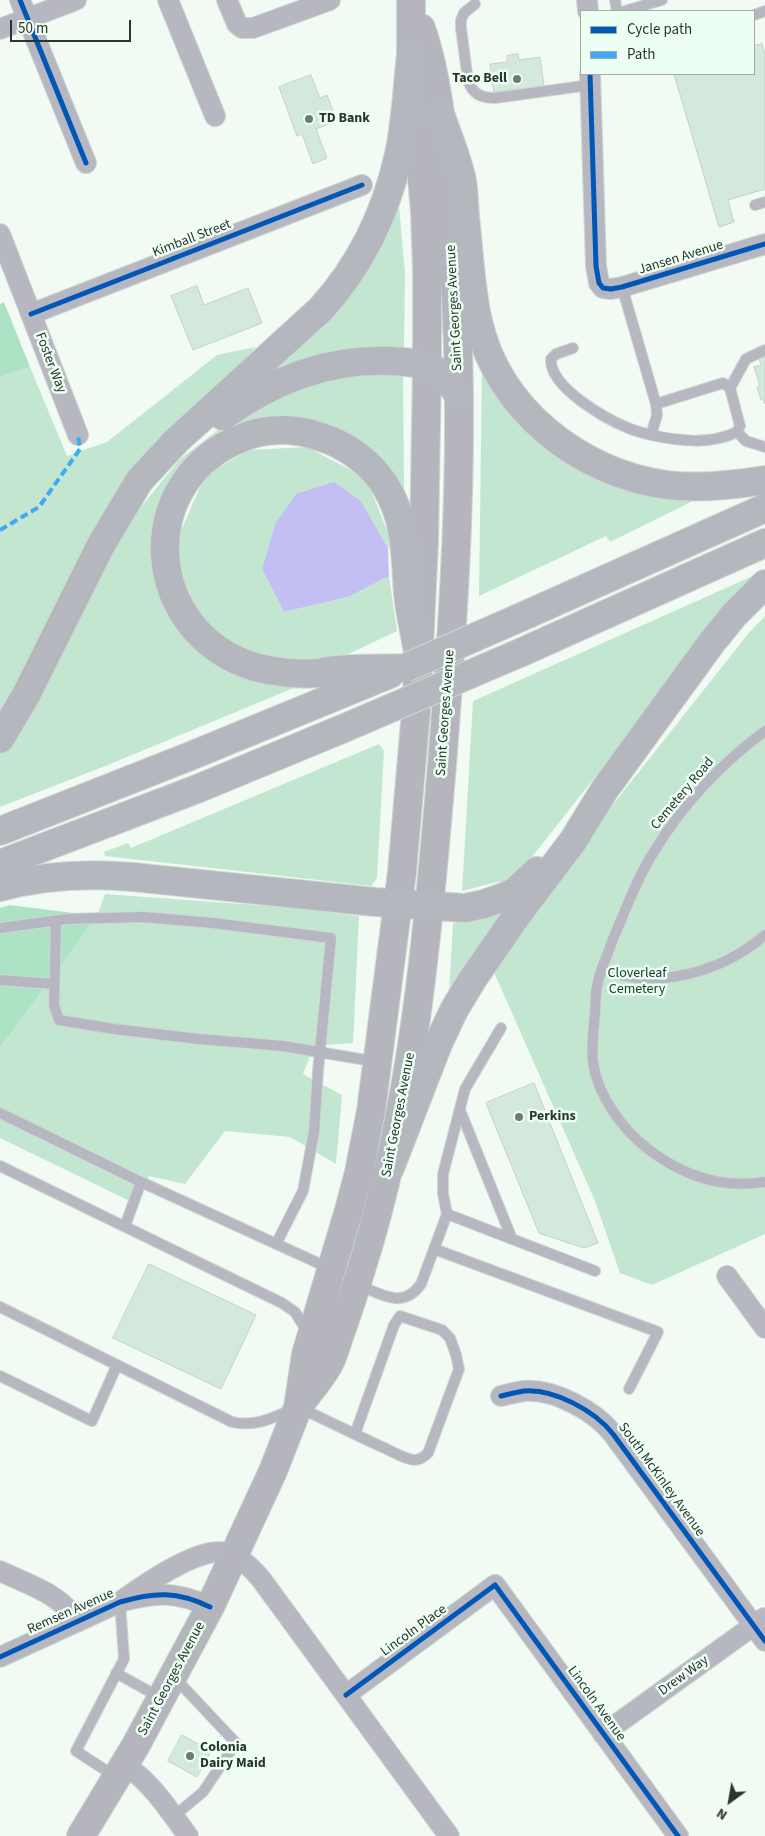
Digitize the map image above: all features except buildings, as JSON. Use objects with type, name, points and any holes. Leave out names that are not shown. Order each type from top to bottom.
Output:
[{"type":"highway","points":[[0,739],[22,702],[101,545],[123,511],[139,481],[163,454],[320,309],[341,285],[358,260],[380,218],[391,185],[402,136],[411,55]]},
{"type":"highway","points":[[440,113],[462,181],[471,288],[478,322],[487,350],[500,376],[525,410],[550,435],[578,454],[631,478],[656,484],[682,487],[720,486],[765,480]]},
{"type":"highway","points":[[123,511],[197,436],[234,409],[278,383],[320,368],[363,361],[406,362],[427,366],[441,374],[459,395]]},
{"type":"highway","points":[[340,681],[317,673],[292,673],[266,669],[242,662],[220,649],[199,632],[184,614],[172,592],[166,570],[164,548],[168,524],[176,501],[194,471],[219,450],[250,435],[274,430],[312,434],[348,449],[378,476],[392,499],[402,525],[407,557],[411,660]]},
{"type":"highway","points":[[0,831],[188,757],[340,681],[411,660],[528,614],[765,508]]},
{"type":"highway","points":[[0,864],[161,803],[342,729],[522,652],[765,543]]},
{"type":"highway","points":[[0,888],[54,877],[96,874],[133,876],[398,904],[454,908],[475,907],[494,901],[516,890],[538,870],[605,789],[712,642],[734,615],[765,584]]},
{"type":"highway","points":[[390,1168],[429,1065],[454,1010],[472,980],[510,926],[573,841],[605,789]]},
{"type":"main road","name":"Saint Georges Avenue","points":[[81,1836],[121,1772],[168,1688],[235,1556],[273,1471],[298,1407],[306,1354],[332,1269],[363,1155],[378,1062],[398,904],[415,720],[411,660],[424,542],[427,366],[425,212],[411,55],[411,0]]},
{"type":"main road","name":"Saint Georges Avenue","points":[[298,1407],[330,1362],[357,1284],[390,1168],[408,1078],[421,986],[435,848],[450,650],[458,502],[459,395],[455,268],[440,113],[429,51],[411,0]]},
{"type":"main road","points":[[393,947],[403,950],[411,958],[418,971],[421,986]]},
{"type":"street","points":[[20,0],[86,163]]},
{"type":"street","points":[[0,29],[76,0]]},
{"type":"street","points":[[168,0],[215,116]]},
{"type":"street","points":[[227,0],[237,24],[247,29],[330,0]]},
{"type":"street","points":[[590,80],[596,266],[599,283],[613,287]]},
{"type":"street","name":"Kimball Street","points":[[31,314],[362,185]]},
{"type":"street","name":"Foster Way","points":[[0,234],[78,435]]},
{"type":"street","name":"Jansen Avenue","points":[[613,287],[765,244]]},
{"type":"street","points":[[727,1276],[765,1328]]},
{"type":"street","name":"South McKinley Avenue","points":[[502,1396],[526,1391],[537,1392],[578,1405],[599,1418],[761,1628]]},
{"type":"street","name":"Remsen Avenue","points":[[0,1657],[120,1602],[152,1580],[196,1558],[206,1554],[221,1552],[235,1556]]},
{"type":"street","points":[[235,1556],[256,1573],[449,1836]]},
{"type":"street","points":[[0,1571],[57,1599],[70,1609],[77,1622]]},
{"type":"street","name":"Lincoln Place","points":[[346,1695],[495,1585]]},
{"type":"street","name":"Lincoln Avenue","points":[[495,1585],[678,1836]]},
{"type":"street","name":"Remsen Avenue","points":[[120,1602],[148,1595],[172,1594],[192,1599],[210,1607]]},
{"type":"street","name":"Drew Way","points":[[604,1734],[761,1628]]},
{"type":"street","points":[[121,1772],[142,1778],[188,1836]]},
{"type":"lane","points":[[628,10],[662,0]]},
{"type":"lane","points":[[475,4],[464,13],[460,28],[468,81],[478,95],[486,98],[495,98],[590,80]]},
{"type":"lane","points":[[613,287],[656,404],[657,415],[651,435]]},
{"type":"lane","points":[[573,348],[556,354],[552,359],[554,369],[565,386],[582,401],[609,419],[628,428],[677,440],[701,441],[737,432],[740,426],[730,388],[723,383],[656,404]]},
{"type":"lane","points":[[730,388],[746,359],[765,350]]},
{"type":"lane","points":[[737,432],[746,441],[765,447]]},
{"type":"lane","name":"Cemetery Road","points":[[765,731],[722,767],[684,809],[655,849],[638,881],[597,985],[593,1062],[602,1090],[612,1112],[627,1131],[658,1157],[682,1171],[711,1181],[736,1185],[765,1182]]},
{"type":"lane","points":[[0,928],[56,920],[143,917],[213,923],[331,938],[314,1132],[303,1191],[276,1244]]},
{"type":"lane","points":[[56,920],[54,1005],[59,1020],[114,1029],[199,1039],[283,1046],[378,1062]]},
{"type":"lane","points":[[602,969],[619,976],[654,979],[674,977],[701,970],[735,956],[765,936]]},
{"type":"lane","points":[[0,980],[54,984]]},
{"type":"lane","points":[[357,1284],[390,1297],[401,1299],[414,1293],[421,1284],[447,1214],[443,1194],[443,1174],[465,1090],[501,1028]]},
{"type":"lane","points":[[460,1110],[512,1239]]},
{"type":"lane","points":[[0,1113],[141,1182],[332,1269]]},
{"type":"lane","points":[[0,1166],[282,1303],[295,1312],[304,1323],[311,1339]]},
{"type":"lane","points":[[125,1226],[141,1182]]},
{"type":"lane","points":[[447,1214],[595,1271]]},
{"type":"lane","points":[[434,1249],[658,1332],[629,1389]]},
{"type":"lane","points":[[355,1434],[394,1325],[400,1316],[401,1299]]},
{"type":"lane","points":[[0,1307],[223,1418],[243,1424],[259,1423],[298,1407],[404,1457],[415,1460],[423,1458],[428,1453],[459,1369],[450,1338],[442,1330],[400,1316]]},
{"type":"lane","points":[[0,1376],[92,1421],[117,1365]]},
{"type":"lane","points":[[120,1602],[124,1659],[76,1751],[121,1772]]},
{"type":"lane","points":[[116,1673],[168,1688],[236,1742],[202,1792],[173,1816]]},
{"type":"green space","points":[[399,206],[405,273],[404,350],[246,390],[359,283]]},
{"type":"green space","points":[[4,302],[30,367],[0,377],[0,304]]},
{"type":"green space","points":[[256,347],[108,506],[0,718],[0,377],[30,367],[67,456],[107,442],[217,355]]},
{"type":"green space","points":[[482,368],[518,416],[690,498],[691,502],[610,542],[606,536],[479,596]]},
{"type":"green space","points":[[403,372],[404,489],[398,491],[318,426],[190,463],[164,595],[296,687],[108,765],[0,807],[0,754],[23,720],[113,546],[131,519],[180,459],[231,420],[318,379]]},
{"type":"green space","points":[[307,447],[366,478],[394,548],[388,548],[361,501],[275,524],[262,569],[284,612],[348,597],[389,576],[397,631],[326,663],[257,658],[211,630],[180,584],[176,542],[205,476],[248,450]]},
{"type":"green space","points":[[755,575],[520,872],[505,881],[462,891],[473,701]]},
{"type":"green space","name":"Cloverleaf Cemetery","points":[[765,616],[765,1234],[652,1285],[620,1273],[595,1201],[489,961],[748,634]]},
{"type":"green space","points":[[379,744],[384,751],[377,878],[371,886],[105,856],[104,852],[128,843],[131,848]]},
{"type":"green space","points":[[105,894],[311,909],[359,916],[353,1043],[314,1046],[303,1074],[342,1095],[336,1164],[290,1137],[225,1131],[185,1184],[149,1176],[136,1204],[0,1138],[0,1048],[97,916]]},
{"type":"green space","points":[[10,905],[97,916],[0,1048],[0,908]]},
{"type":"green space","points":[[511,908],[449,994],[453,923]]},
{"type":"shaded area","points":[[334,482],[361,501],[388,548],[389,576],[348,597],[284,612],[262,569],[275,524],[296,494]]},
{"type":"marked path","points":[[0,530],[39,507],[80,449],[78,435]]},
{"type":"cycle path","points":[[20,0],[86,163]]},
{"type":"cycle path","points":[[590,75],[596,266],[599,283],[603,288],[622,287],[765,244]]},
{"type":"cycle path","points":[[31,314],[362,185]]},
{"type":"cycle path","points":[[501,1396],[524,1391],[548,1394],[573,1403],[605,1425],[765,1641]]},
{"type":"cycle path","points":[[346,1695],[495,1585],[678,1836]]},
{"type":"cycle path","points":[[0,1657],[120,1602],[144,1596],[176,1596],[210,1607]]},
{"type":"place","name":"Taco Bell","points":[[517,79]]},
{"type":"place","name":"TD Bank","points":[[309,119]]},
{"type":"place","name":"Perkins","points":[[519,1117]]},
{"type":"place","name":"Colonia Dairy Maid","points":[[190,1756]]}]
